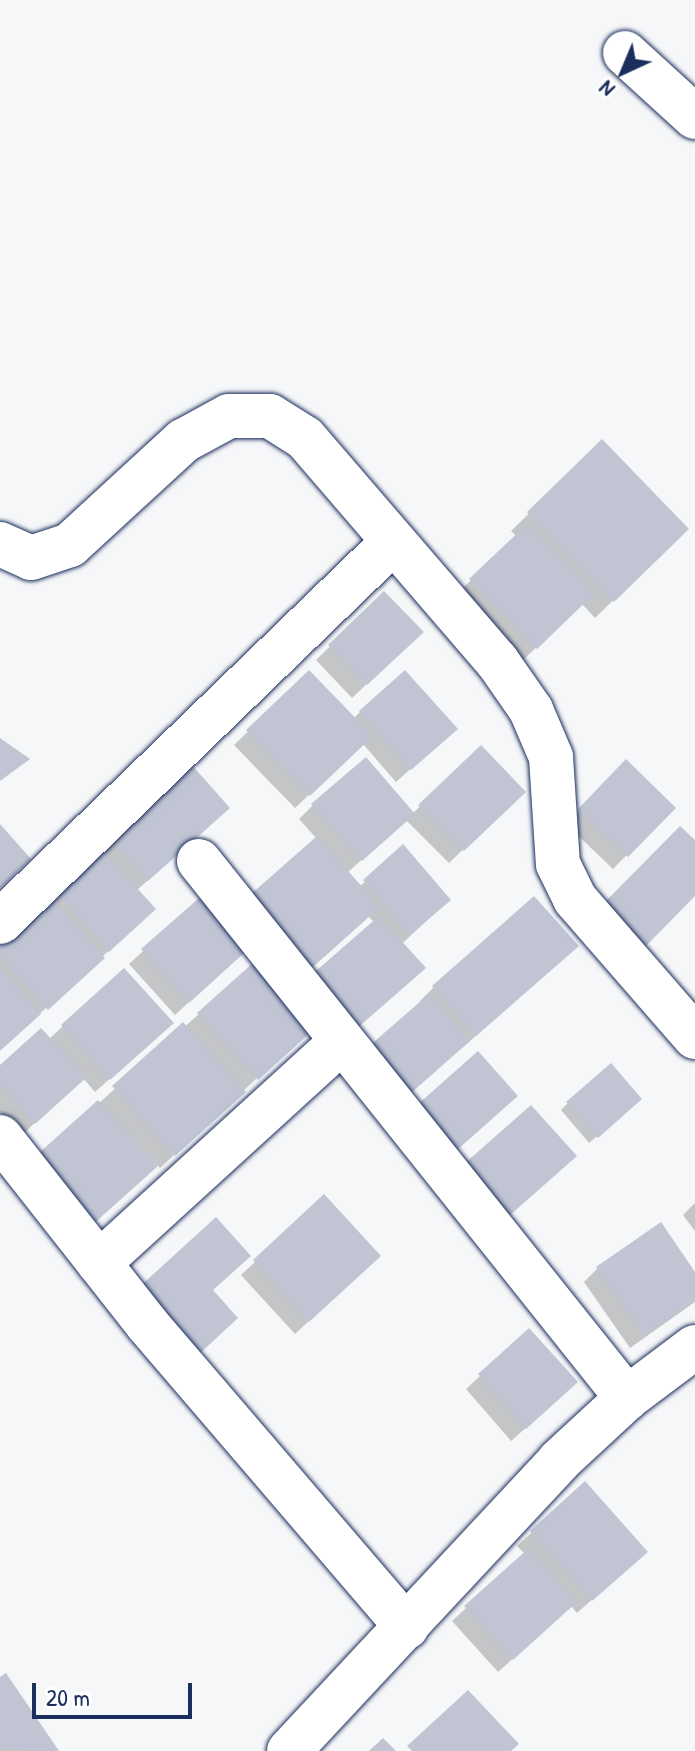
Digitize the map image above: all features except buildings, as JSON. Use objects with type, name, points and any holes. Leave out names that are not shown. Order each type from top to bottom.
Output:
[{"type":"street","points":[[625,53],[695,117]]},
{"type":"street","points":[[0,544],[31,558],[70,545],[183,441],[229,416],[270,416],[305,438],[497,661],[531,710],[551,757],[558,864],[575,899],[695,1037]]},
{"type":"street","points":[[0,922],[393,542]]},
{"type":"street","points":[[199,861],[627,1398]]},
{"type":"street","points":[[99,1263],[341,1042]]},
{"type":"street","points":[[0,1137],[99,1263],[407,1627]]},
{"type":"street","points":[[289,1751],[559,1461],[627,1398],[695,1347]]}]
